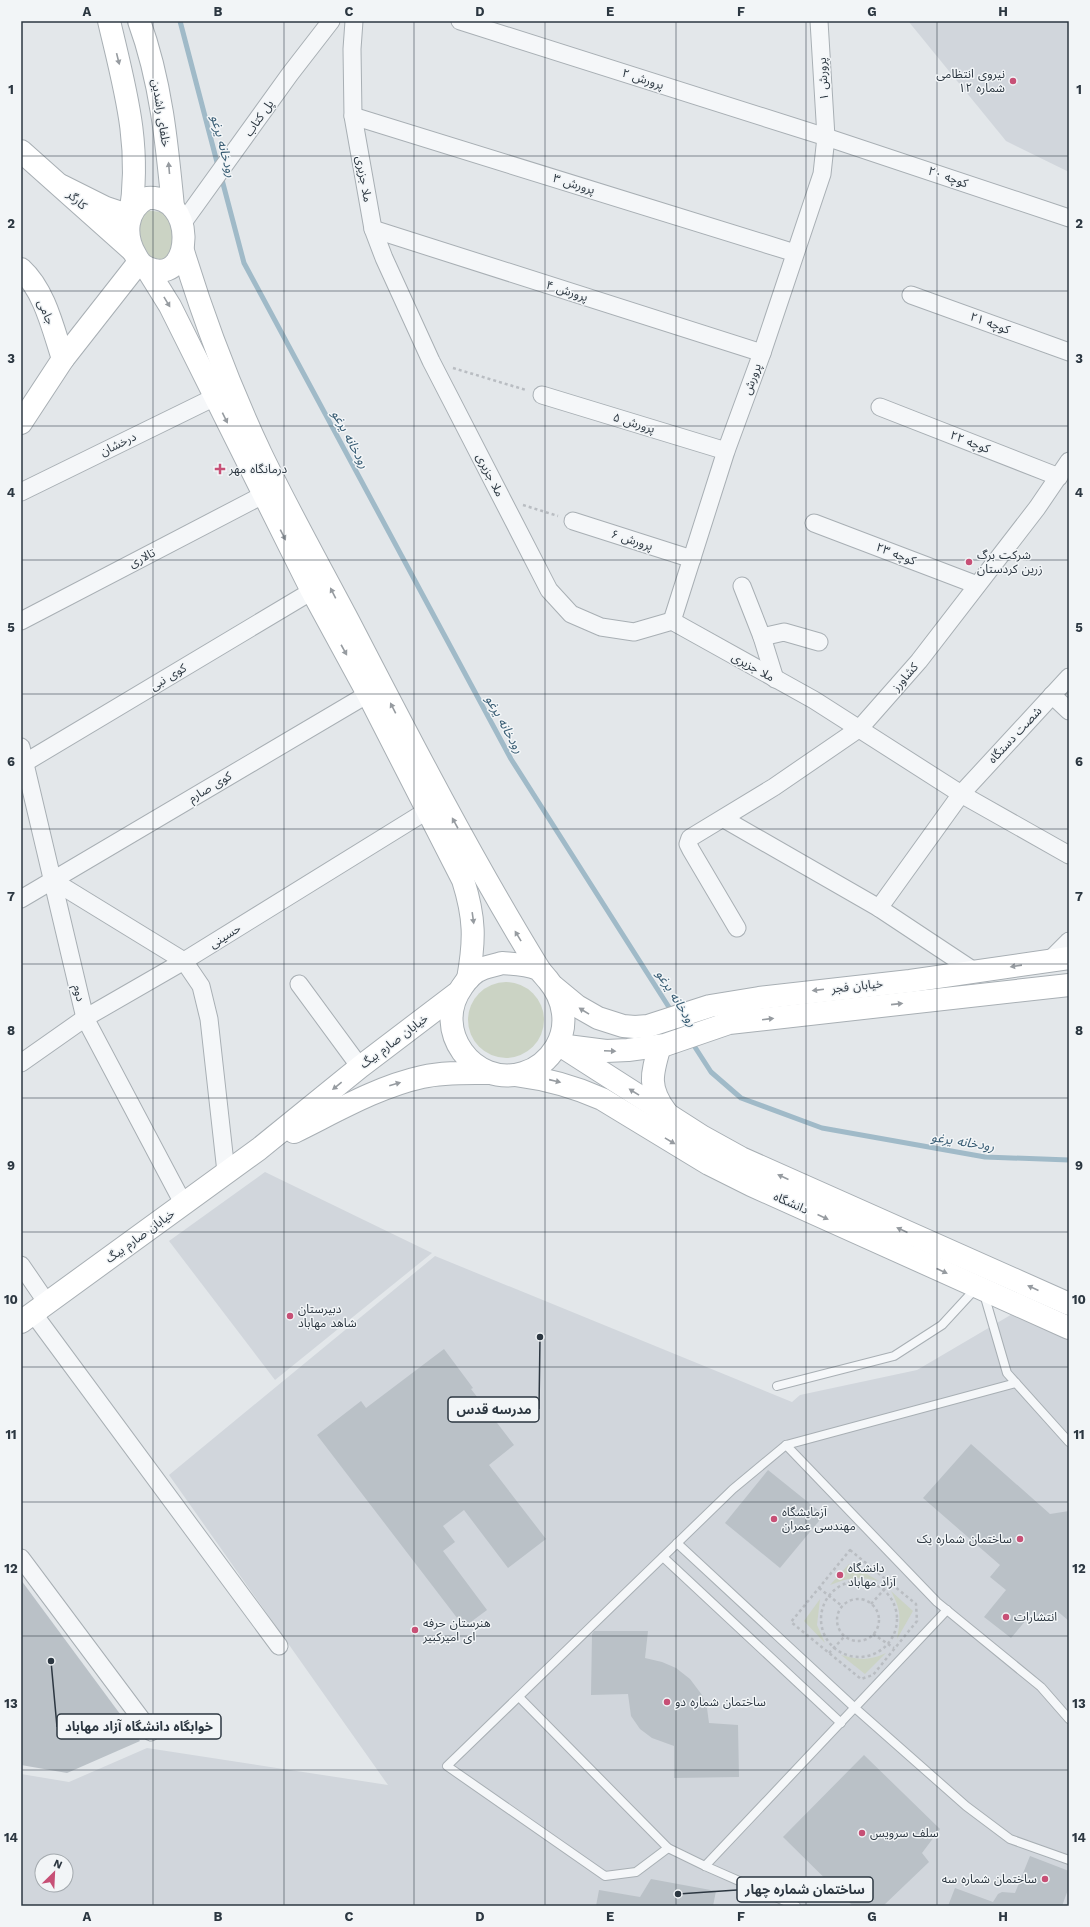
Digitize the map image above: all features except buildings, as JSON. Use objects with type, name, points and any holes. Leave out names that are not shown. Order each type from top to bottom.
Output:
[{"type":"main road","points":[[109,21],[132,123],[135,172],[130,216],[128,234],[139,260],[170,306],[312,591],[368,694],[463,880],[470,903],[474,924],[473,951],[462,987],[451,1015],[451,1026],[455,1042],[464,1056],[472,1063],[491,1073],[504,1076],[516,1075],[533,1069],[548,1059],[558,1044],[563,1030],[563,1015],[560,1001],[554,987],[539,969],[506,916],[416,752],[262,455],[199,304],[183,251],[184,234],[177,215],[161,199],[147,198],[140,202],[130,216]]},
{"type":"main road","name":"خلفای راشدین","points":[[139,21],[148,46],[160,100],[177,215]]},
{"type":"main road","name":"کارگر","points":[[21,151],[62,186],[139,260]]},
{"type":"main road","points":[[62,186],[106,208],[130,216]]},
{"type":"main road","points":[[139,260],[157,271],[166,271],[173,266],[183,251]]},
{"type":"main road","points":[[21,423],[63,359],[139,260]]},
{"type":"main road","name":"جامی","points":[[21,268],[30,277],[48,313],[63,359]]},
{"type":"main road","name":"خیابان فجر","points":[[554,987],[577,1006],[598,1018],[623,1026],[648,1026],[710,1006],[759,998],[974,972],[1059,960]]},
{"type":"main road","points":[[462,987],[483,968],[502,963],[539,969]]},
{"type":"main road","name":"خیابان فجر","points":[[558,1044],[615,1052],[663,1045],[729,1023],[1069,985]]},
{"type":"main road","name":"خیابان صارم بیگ","points":[[34,1312],[184,1205],[226,1172],[259,1149],[462,987]]},
{"type":"main road","name":"دانشگاه","points":[[558,1044],[703,1137],[741,1158],[1069,1304]]},
{"type":"main road","points":[[663,1045],[652,1078],[653,1090],[658,1101],[666,1112]]},
{"type":"main road","name":"خیابان صارم بیگ","points":[[259,1149],[386,1087],[423,1076],[458,1073],[491,1073]]},
{"type":"main road","name":"دانشگاه","points":[[516,1075],[565,1084],[589,1094],[709,1164],[751,1185],[1069,1328]]},
{"type":"street","name":"پل کتاب","points":[[177,215],[214,182],[290,74],[331,21]]},
{"type":"street","name":"ملا جزیری","points":[[354,21],[352,49],[353,116],[373,229],[384,258],[431,361],[549,590],[571,614],[600,627],[634,632],[672,621],[860,728],[961,794],[1062,851],[1069,863]]},
{"type":"street","name":"پرورش ۲","points":[[460,21],[826,137]]},
{"type":"street","name":"پرورش ۱","points":[[819,21],[826,137]]},
{"type":"street","name":"پرورش ۳","points":[[353,116],[794,253]]},
{"type":"street","name":"کوچه ۲۰","points":[[826,137],[1069,218]]},
{"type":"street","name":"پرورش","points":[[672,621],[726,451],[762,353],[794,253],[822,174],[826,137]]},
{"type":"street","name":"پرورش ۴","points":[[373,229],[762,353]]},
{"type":"street","name":"کوچه ۲۱","points":[[911,295],[1069,352]]},
{"type":"street","name":"پرورش ۵","points":[[542,395],[726,451]]},
{"type":"street","name":"درخشان","points":[[21,492],[215,397]]},
{"type":"street","name":"کوچه ۲۲","points":[[880,407],[1059,477]]},
{"type":"street","name":"کشاورز","points":[[737,928],[691,850],[688,844],[690,838],[724,819],[774,787],[860,728],[919,661],[1037,508],[1069,461]]},
{"type":"street","name":"تالاری","points":[[21,621],[263,495]]},
{"type":"street","name":"پرورش ۶","points":[[573,521],[692,559]]},
{"type":"street","name":"کوچه ۲۳","points":[[814,523],[976,586]]},
{"type":"street","points":[[742,586],[762,637],[774,679]]},
{"type":"street","name":"کوی نبی","points":[[22,758],[312,591]]},
{"type":"street","points":[[762,637],[784,632],[819,642]]},
{"type":"street","name":"شصت دستگاه","points":[[880,908],[961,794],[1069,677]]},
{"type":"street","name":"کوی صارم","points":[[21,899],[368,694]]},
{"type":"street","points":[[1052,695],[1069,711]]},
{"type":"street","name":"دوم","points":[[22,758],[85,1018],[184,1205]]},
{"type":"street","name":"حسینی","points":[[21,1063],[85,1018],[184,961],[428,810]]},
{"type":"street","points":[[724,819],[880,908],[974,972]]},
{"type":"street","points":[[52,880],[184,961],[201,986],[209,1020],[226,1172]]},
{"type":"street","points":[[1059,960],[1069,941]]},
{"type":"street","points":[[299,984],[360,1067]]},
{"type":"street","points":[[21,1265],[34,1312],[279,1646]]},
{"type":"street","points":[[21,1558],[151,1732]]},
{"type":"lane","points":[[777,1386],[894,1356],[942,1325],[980,1288],[1007,1373],[1069,1442]]},
{"type":"lane","points":[[668,1848],[636,1872],[604,1876],[447,1766],[733,1489],[786,1445],[1016,1383]]},
{"type":"lane","points":[[786,1445],[937,1602],[1041,1687],[1069,1719]]},
{"type":"lane","points":[[677,1543],[854,1708],[966,1806],[1010,1839],[1069,1860]]},
{"type":"lane","points":[[663,1557],[841,1723]]},
{"type":"lane","points":[[704,1866],[947,1610]]},
{"type":"lane","points":[[519,1697],[668,1848],[704,1866],[796,1906]]},
{"type":"path","points":[[431,361],[542,395]]},
{"type":"path","points":[[502,498],[573,521]]},
{"type":"path","points":[[850,1550],[890,1583],[916,1604],[917,1621],[872,1675],[861,1679],[791,1622],[850,1550]]},
{"type":"path","points":[[851,1582],[864,1582],[877,1586],[882,1590],[893,1603],[896,1614],[896,1626],[888,1644],[875,1653],[864,1657],[852,1656],[841,1652],[834,1647],[824,1633],[821,1620],[823,1607],[829,1596],[839,1587],[851,1582]]},
{"type":"path","points":[[871,1604],[882,1590],[890,1583]]},
{"type":"path","points":[[819,1588],[842,1606]]},
{"type":"path","points":[[858,1599],[871,1604],[878,1615],[877,1629],[873,1634],[861,1641],[854,1641],[845,1636],[838,1628],[837,1622],[837,1615],[842,1606],[851,1600],[858,1599]]},
{"type":"path","points":[[873,1634],[894,1649]]},
{"type":"path","points":[[829,1653],[845,1636]]},
{"type":"shaded area","name":"نیروی انتظامی شماره ۱۲","points":[[1069,21],[1069,172],[1006,141],[909,22]]},
{"type":"shaded area","name":"دبیرستان شاهد مهاباد","points":[[265,1172],[432,1253],[275,1380],[169,1241]]},
{"type":"shaded area","name":"دانشگاه آزاد مهاباد","points":[[435,1256],[792,1402],[800,1395],[917,1370],[1014,1313],[1069,1337],[1069,1906],[21,1906],[21,1774],[69,1782],[147,1748],[388,1785],[169,1475]]},
{"type":"green space","points":[[145,210],[161,212],[171,221],[176,235],[173,250],[160,263],[143,253],[136,223]]},
{"type":"green space","points":[[506,982],[521,985],[533,993],[541,1005],[544,1020],[541,1035],[533,1047],[521,1055],[506,1058],[491,1055],[479,1047],[471,1035],[468,1020],[471,1005],[479,993],[491,985]]},
{"type":"green space","points":[[849,1564],[879,1581],[865,1578],[854,1578],[830,1585]]},
{"type":"green space","points":[[891,1591],[913,1611],[897,1639],[899,1614],[897,1604]]},
{"type":"green space","points":[[820,1599],[817,1625],[825,1643],[804,1621]]},
{"type":"green space","points":[[886,1653],[865,1674],[841,1655],[864,1659]]},
{"type":"waterway","name":"رودخانه یرغو","points":[[180,21],[218,166]]},
{"type":"waterway","name":"رودخانه یرغو","points":[[221,176],[244,263],[511,759],[672,1012]]},
{"type":"waterway","name":"رودخانه یرغو","points":[[691,1041],[711,1072],[741,1098],[822,1128],[985,1157],[1069,1160]]},
{"type":"place","name":"نیروی انتظامی شماره ۱۲","points":[[1013,81]]},
{"type":"place","name":"درمانگاه مهر","points":[[220,469]]},
{"type":"place","name":"شرکت برگ زرین کردستان","points":[[969,562]]},
{"type":"place","name":"دبیرستان شاهد مهاباد","points":[[290,1316]]},
{"type":"place","name":"مدرسه قدس","points":[[540,1337]]},
{"type":"place","name":"آزمایشگاه مهندسی عمران","points":[[774,1519]]},
{"type":"place","name":"ساختمان شماره یک","points":[[1020,1539]]},
{"type":"place","name":"دانشگاه آزاد مهاباد","points":[[840,1575]]},
{"type":"place","name":"انتشارات","points":[[1006,1617]]},
{"type":"place","name":"هنرستان حرفه ای امیرکبیر","points":[[415,1630]]},
{"type":"place","name":"خوابگاه دانشگاه آزاد مهاباد","points":[[51,1661]]},
{"type":"place","name":"ساختمان شماره دو","points":[[667,1702]]},
{"type":"place","name":"سلف سرویس","points":[[862,1833]]},
{"type":"place","name":"ساختمان شماره سه","points":[[1045,1879]]},
{"type":"place","name":"ساختمان شماره چهار","points":[[678,1894]]}]
